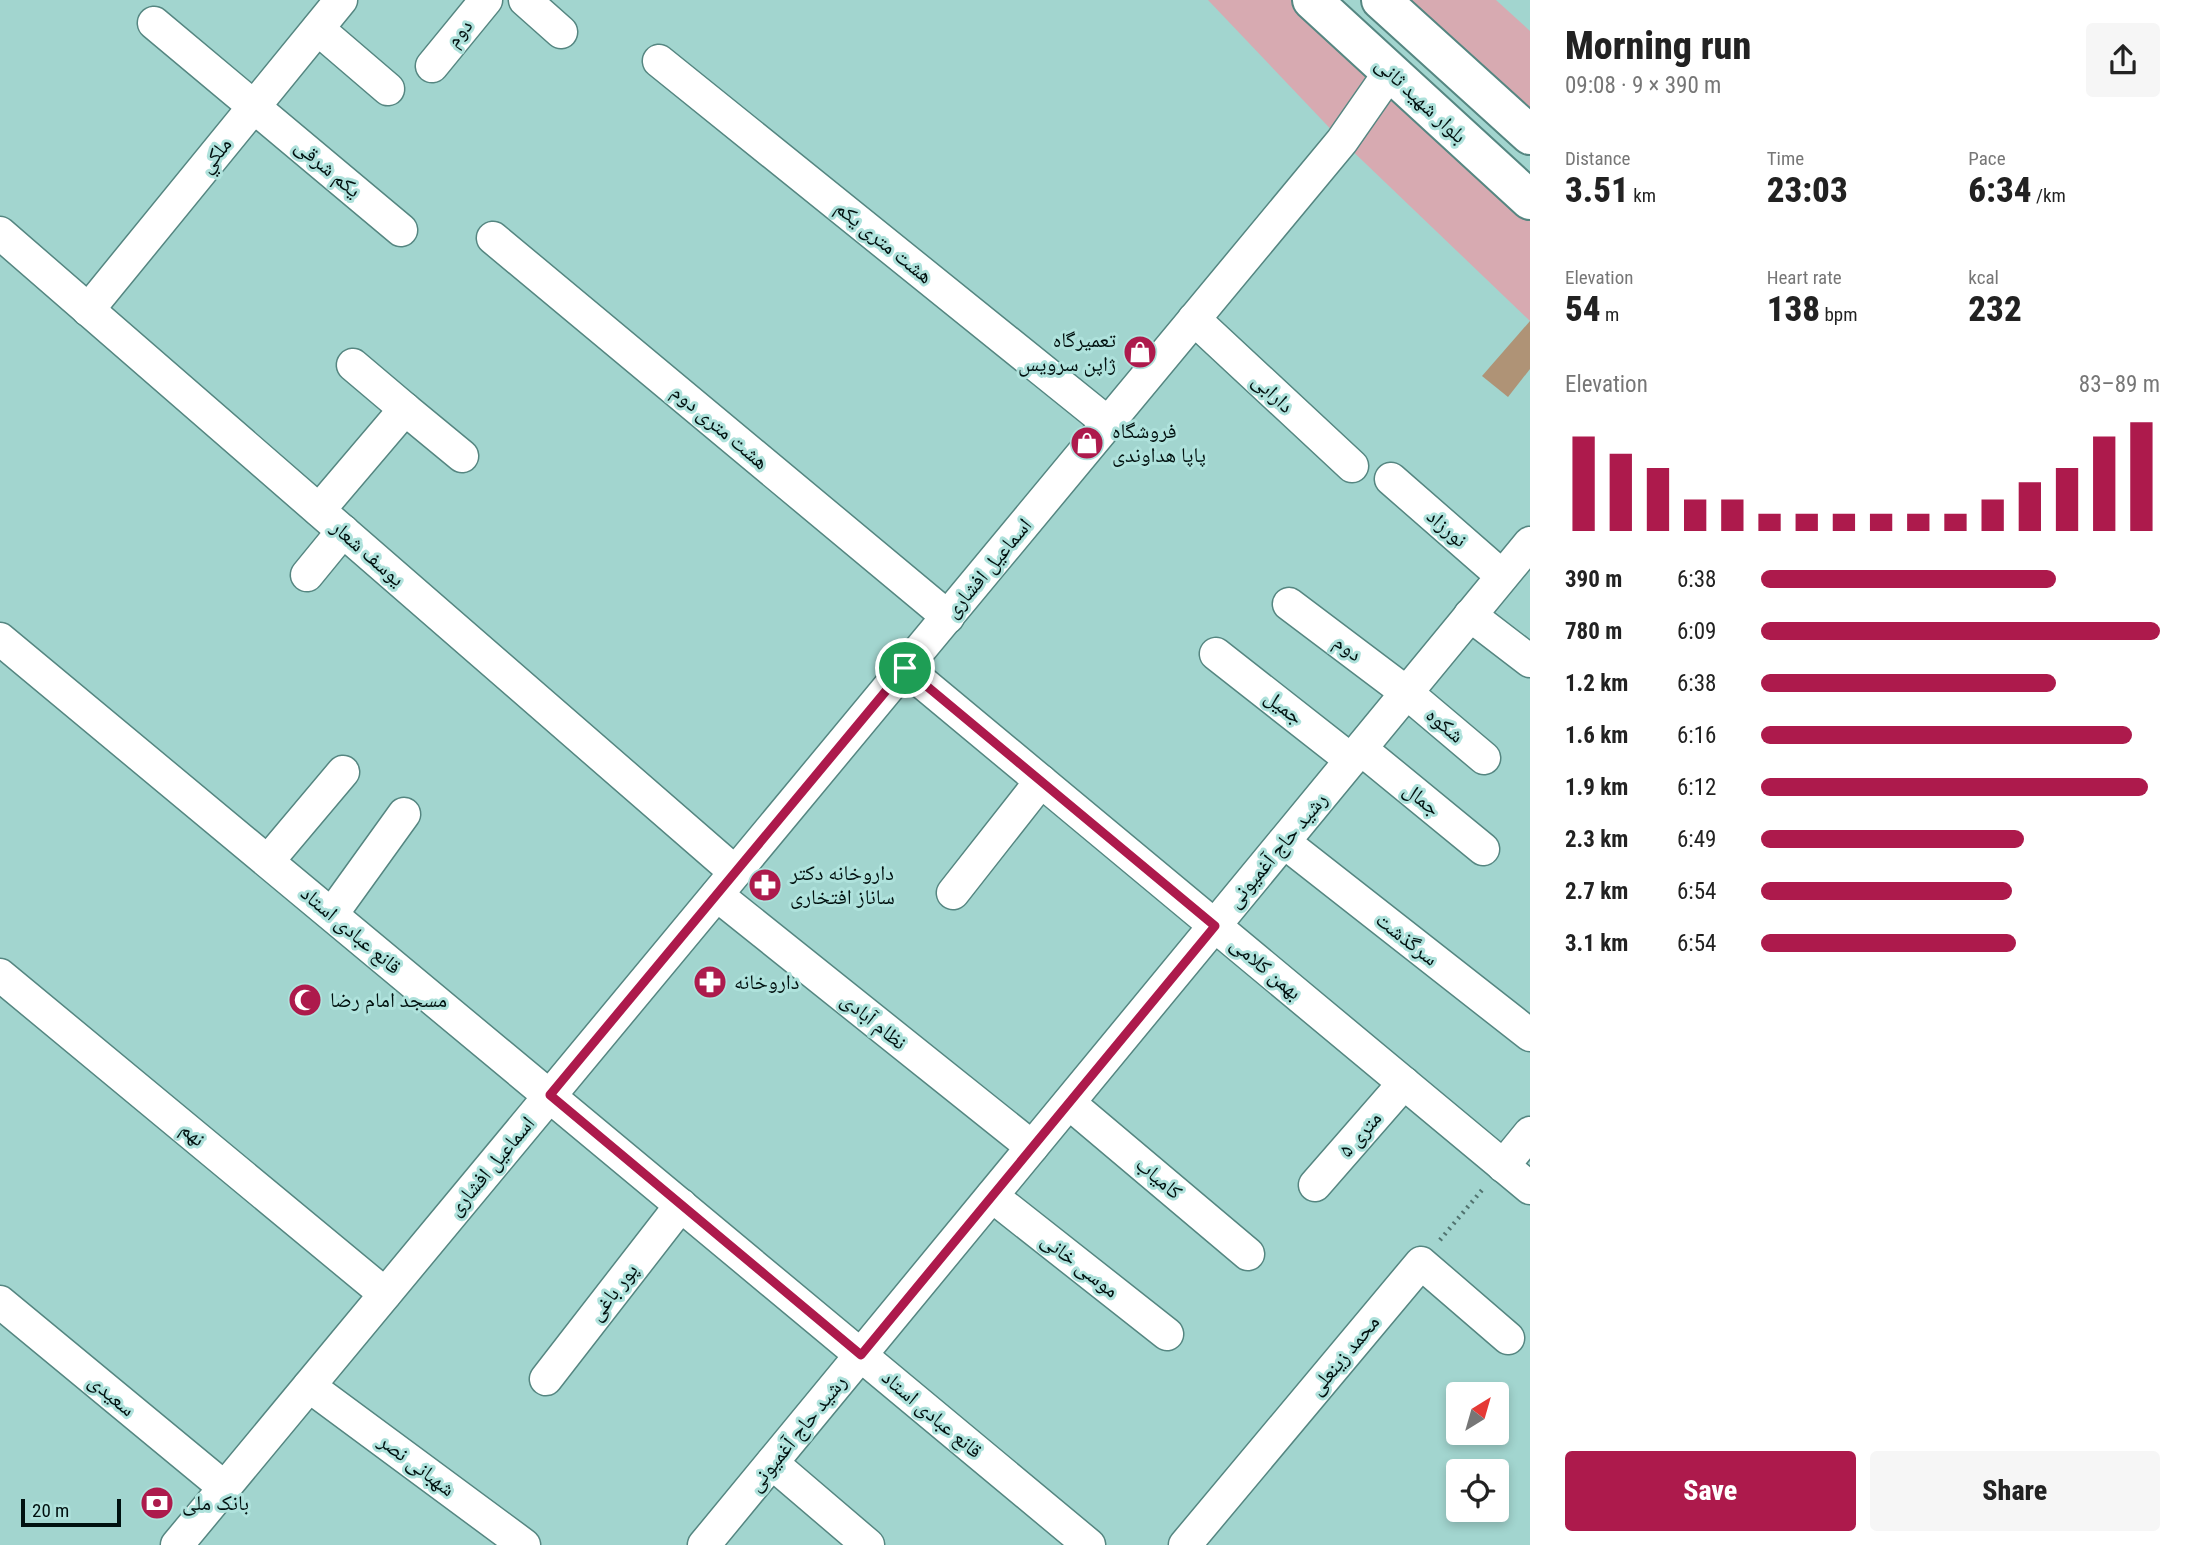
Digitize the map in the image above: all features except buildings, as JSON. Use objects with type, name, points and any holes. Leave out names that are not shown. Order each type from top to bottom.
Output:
[{"type":"main road","name":"بلوار شهید ثانی","points":[[1312,0],[1530,200]]},
{"type":"main road","points":[[1381,0],[1530,135]]},
{"type":"main road","points":[[1390,72],[1420,35]]},
{"type":"street","name":"دوم","points":[[432,66],[486,0]]},
{"type":"street","points":[[525,0],[561,32]]},
{"type":"street","points":[[330,9],[388,89]]},
{"type":"street","name":"ملکي","points":[[88,310],[255,106],[330,9]]},
{"type":"street","name":"یکم شرقی","points":[[154,23],[401,230]]},
{"type":"street","name":"هشت متری یکم","points":[[659,61],[1108,423]]},
{"type":"street","name":"اسماعیل افشاری","points":[[193,1540],[225,1488],[1342,141],[1390,72]]},
{"type":"street","name":"یوسف شعار","points":[[0,233],[343,531],[726,883]]},
{"type":"street","name":"هشت متری دوم","points":[[493,238],[948,617]]},
{"type":"street","name":"دارابی","points":[[1194,319],[1352,466]]},
{"type":"street","points":[[353,365],[462,456]]},
{"type":"street","points":[[319,510],[405,409]]},
{"type":"street","name":"نورزاد","points":[[1391,479],[1503,576]]},
{"type":"street","points":[[307,575],[343,531]]},
{"type":"street","name":"رشید حاج آغمیونی","points":[[704,1545],[1530,543]]},
{"type":"street","name":"دوم","points":[[1289,604],[1406,693]]},
{"type":"street","points":[[1470,615],[1530,661]]},
{"type":"street","name":"قانع عبادی استاد","points":[[0,639],[1089,1545]]},
{"type":"street","name":"جمیل","points":[[1216,654],[1356,754]]},
{"type":"street","name":"بهمن کلامی","points":[[905,668],[1530,1188]]},
{"type":"street","name":"شکوه","points":[[1406,693],[1484,758]]},
{"type":"street","name":"جمال","points":[[1356,754],[1483,849]]},
{"type":"street","points":[[268,861],[343,772]]},
{"type":"street","points":[[953,893],[1041,781]]},
{"type":"street","points":[[332,914],[404,814]]},
{"type":"street","name":"سرگذشت","points":[[1284,842],[1530,1035]]},
{"type":"street","name":"نظام آبادی","points":[[726,883],[1032,1147]]},
{"type":"street","name":"نهم","points":[[0,975],[385,1294]]},
{"type":"street","name":"۵ متری","points":[[1315,1185],[1404,1083]]},
{"type":"street","name":"کامیاب","points":[[1069,1103],[1248,1254]]},
{"type":"street","points":[[1503,1166],[1530,1133]]},
{"type":"street","name":"موسی خانی","points":[[992,1196],[1167,1334]]},
{"type":"street","name":"پور باغی","points":[[546,1379],[681,1205]]},
{"type":"street","points":[[1421,1263],[1508,1338]]},
{"type":"street","name":"محمد زینعلی","points":[[1185,1545],[1421,1263]]},
{"type":"street","name":"سعیدی","points":[[0,1302],[225,1488]]},
{"type":"street","name":"شهبانی نصر","points":[[309,1386],[524,1545]]},
{"type":"street","points":[[772,1463],[868,1545]]},
{"type":"path","points":[[1421,1263],[1503,1166]]},
{"type":"shaded area","points":[[1208,0],[1312,0],[1530,200],[1530,321],[1342,141]]},
{"type":"shaded area","points":[[1380,0],[1496,0],[1530,31],[1530,136]]},
{"type":"place","name":"تعمیرگاه ژاپن سرویس","points":[[1140,352]]},
{"type":"place","name":"فروشگاه پاپا هداوندی","points":[[1087,443]]},
{"type":"place","name":"داروخانه دكتر ساناز افتخارى","points":[[765,885]]},
{"type":"place","name":"داروخانه","points":[[710,982]]},
{"type":"place","name":"مسجد امام رضا","points":[[305,1000]]},
{"type":"place","name":"بانک ملی","points":[[157,1503]]},
{"type":"route","points":[[905,668],[1215,926],[861,1355],[550,1095],[905,668]]}]
